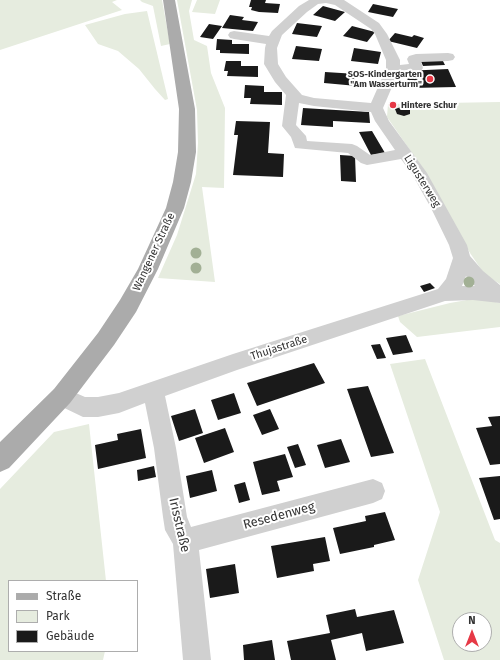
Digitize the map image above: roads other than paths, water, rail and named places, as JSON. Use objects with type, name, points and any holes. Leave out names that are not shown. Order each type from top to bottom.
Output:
[{"type":"main road","name":"Wangener Straße","points":[[0,460],[62,396],[106,339],[128,306],[165,233],[175,208],[182,182],[187,152],[187,109],[169,0]]},
{"type":"street","points":[[322,0],[309,5],[276,34],[271,48],[271,64],[280,79],[293,95],[302,100],[376,108],[393,69],[393,60],[381,34],[375,26],[339,2],[330,0]]},
{"type":"street","points":[[234,35],[274,41]]},
{"type":"street","points":[[393,69],[416,68],[414,59],[416,58],[448,57]]},
{"type":"street","points":[[293,95],[289,126],[298,136],[300,145],[352,149],[367,160],[404,154]]},
{"type":"street","name":"Ligusterweg","points":[[376,108],[382,121],[404,154],[419,173],[440,208],[462,258],[476,276],[500,296]]},
{"type":"street","points":[[445,294],[455,282],[462,258]]},
{"type":"street","name":"Thujastraße","points":[[62,396],[76,404],[90,407],[119,403],[445,294],[473,293],[500,296]]},
{"type":"street","name":"Irisstraße","points":[[154,391],[165,448],[175,517],[178,530],[185,541],[196,660]]},
{"type":"street","name":"Resedenweg","points":[[185,541],[373,491]]},
{"type":"place","name":"SOS-Kindergarten \"Am Wasserturm\"","points":[[430,79]]},
{"type":"place","name":"Hintere Schur","points":[[393,105]]}]
